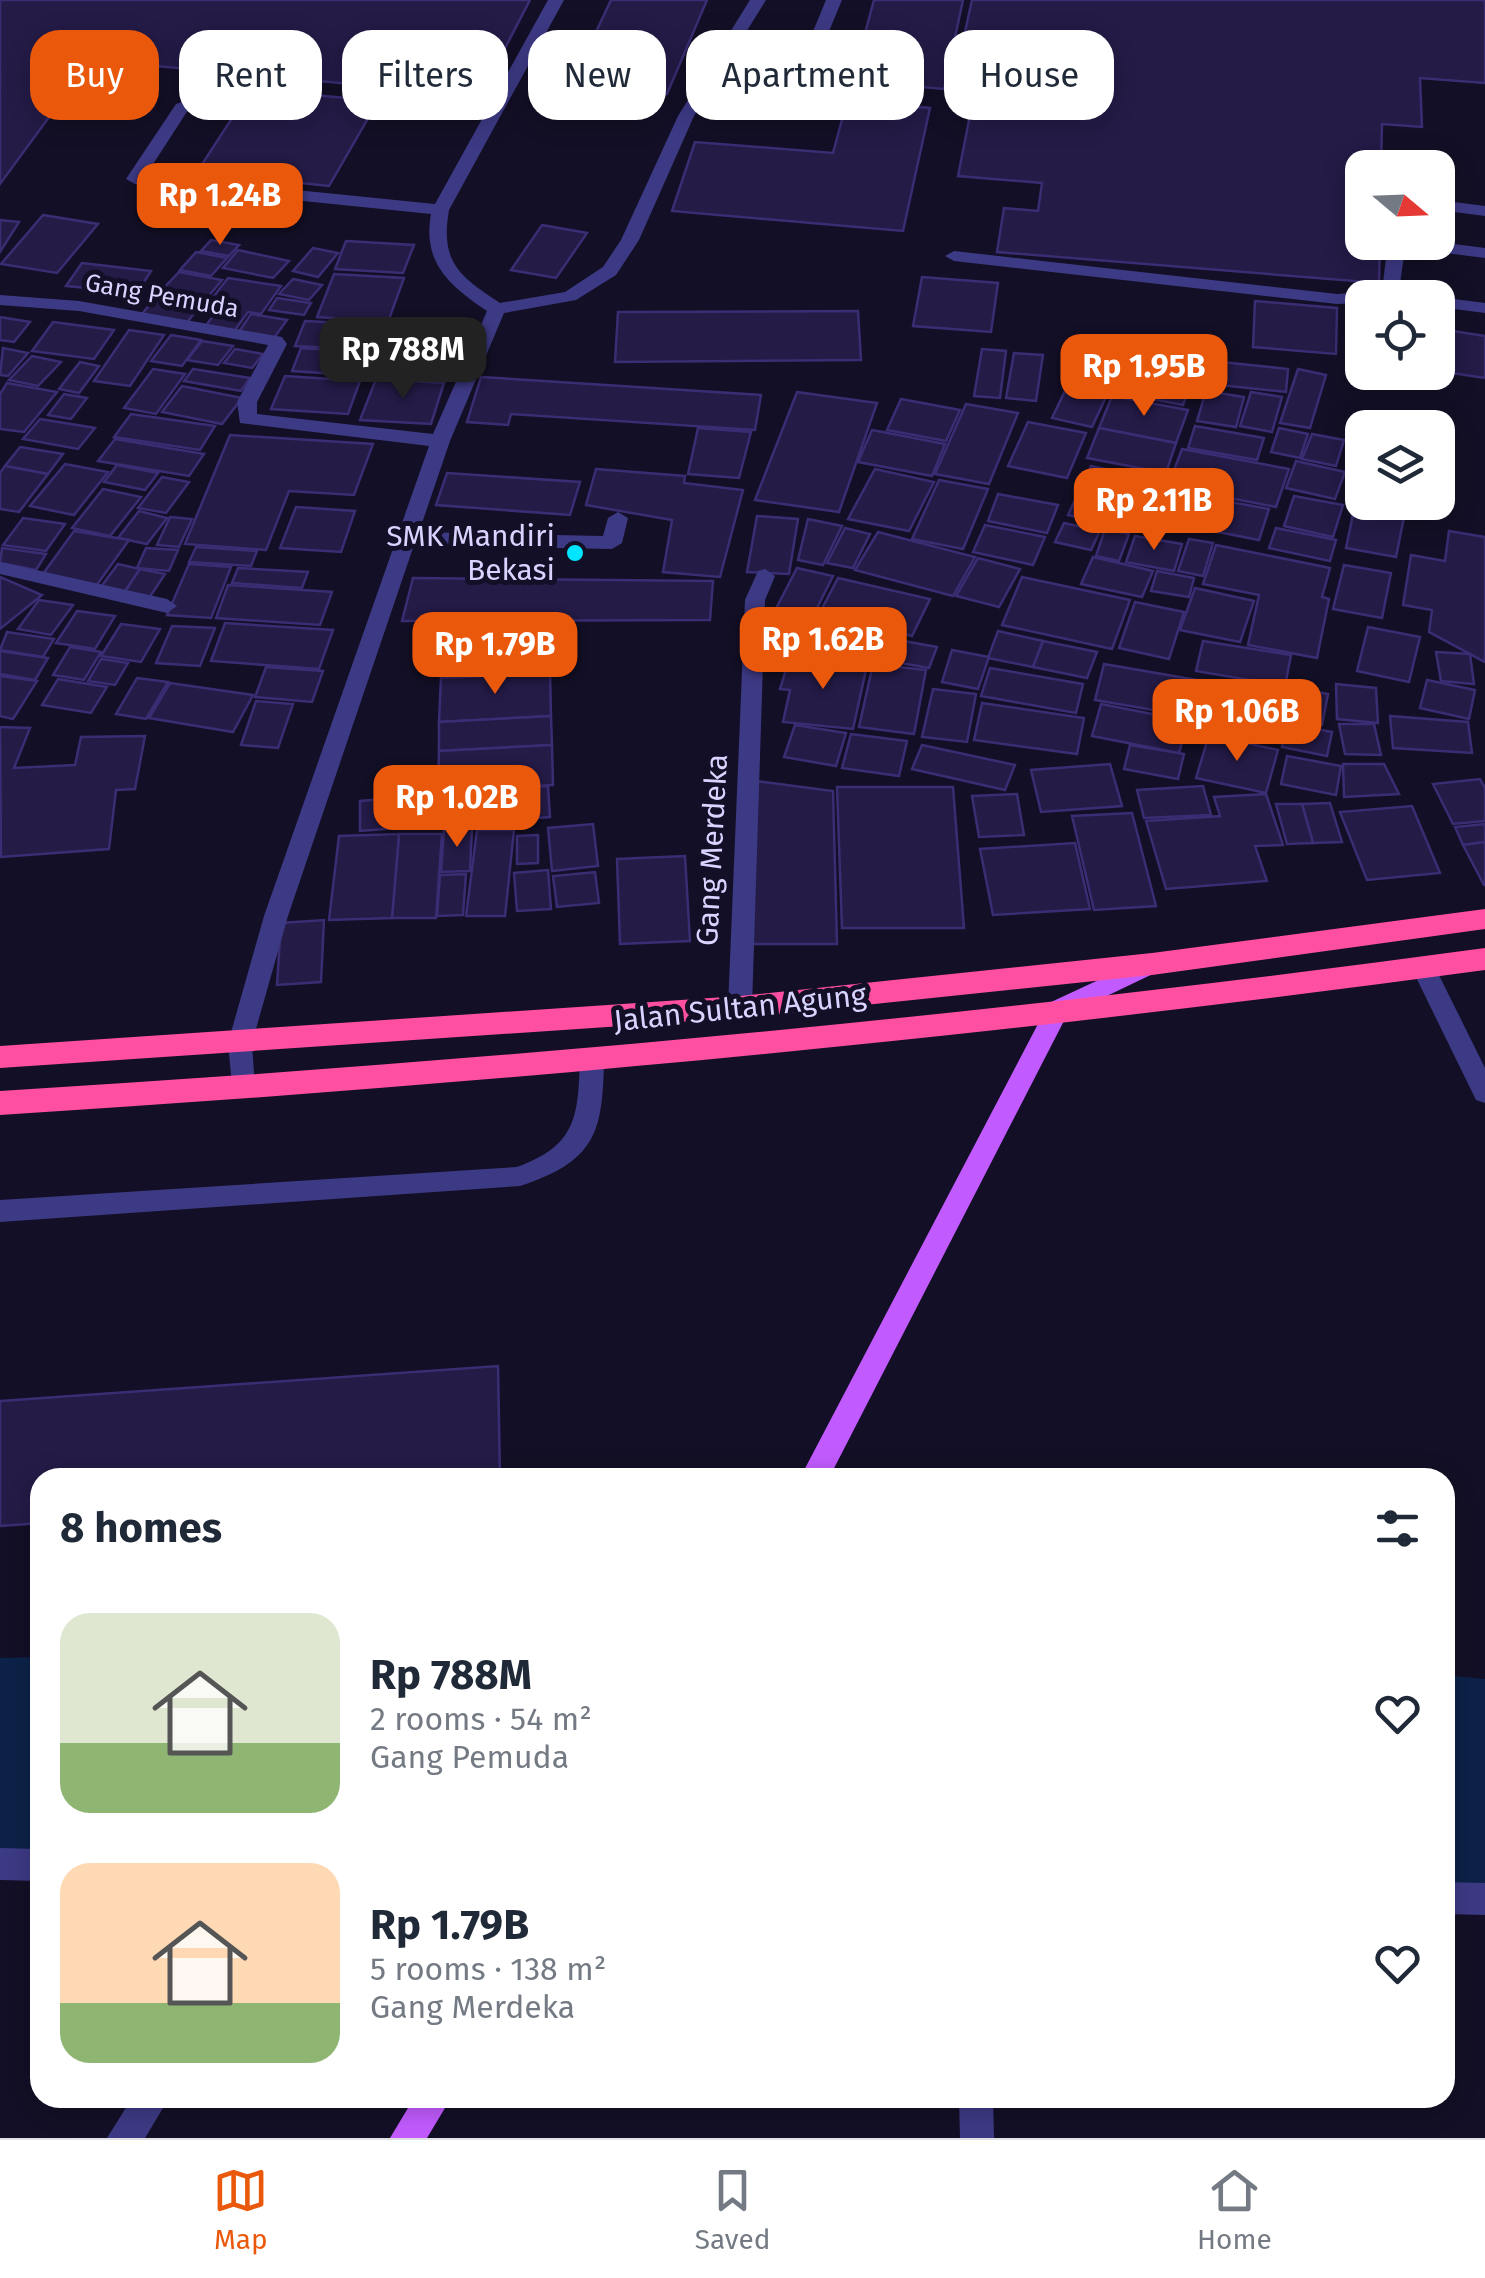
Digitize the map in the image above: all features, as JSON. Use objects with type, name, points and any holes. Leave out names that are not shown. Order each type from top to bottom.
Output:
[{"type":"highway","name":"Jalan Sultan Agung","points":[[0,1057],[740,1008],[1152,964],[1485,919]]},
{"type":"highway","name":"Jalan Sultan Agung","points":[[0,1103],[242,1088],[592,1057],[1242,992],[1485,960]]},
{"type":"main road","points":[[819,1468],[1058,1009],[1152,964]]},
{"type":"main road","points":[[407,2138],[427,2108]]},
{"type":"street","points":[[556,0],[440,210],[434,233],[438,258],[457,283],[496,309],[570,296],[610,272],[630,240],[686,116],[758,0]]},
{"type":"street","points":[[822,30],[834,0]]},
{"type":"street","points":[[179,112],[135,180],[440,210]]},
{"type":"street","points":[[1455,207],[1485,211]]},
{"type":"street","points":[[1455,249],[1485,253]]},
{"type":"street","points":[[954,256],[1345,299]]},
{"type":"street","name":"Gang Pemuda","points":[[0,300],[80,306],[276,341],[278,344],[247,402],[247,419],[440,442]]},
{"type":"street","points":[[1455,304],[1485,308]]},
{"type":"street","points":[[242,1088],[240,1043],[276,916],[440,442],[496,309]]},
{"type":"street","points":[[406,538],[612,543],[618,518]]},
{"type":"street","points":[[0,568],[167,606]]},
{"type":"street","name":"Gang Merdeka","points":[[740,1008],[756,600],[765,576]]},
{"type":"street","points":[[1422,967],[1485,1093]]},
{"type":"street","points":[[0,1211],[525,1176],[552,1164],[577,1137],[590,1114],[592,1057]]},
{"type":"street","points":[[0,1864],[30,1864]]},
{"type":"street","points":[[1455,1898],[1485,1899]]},
{"type":"street","points":[[124,2138],[145,2108]]},
{"type":"street","points":[[976,2108],[977,2138]]},
{"type":"water","points":[[30,1657],[30,1864],[0,1864],[0,1658]]},
{"type":"water","points":[[1455,1676],[1485,1679],[1485,1899],[1455,1898]]},
{"type":"building","points":[[0,0],[530,0],[508,42],[508,30],[342,30],[342,83],[322,81],[322,30],[179,30],[179,68],[159,66],[159,30],[30,30],[30,120],[47,120],[0,184]]},
{"type":"building","points":[[611,0],[707,0],[694,30],[686,30],[686,49],[667,94],[666,30],[597,30]]},
{"type":"building","points":[[874,0],[963,0],[957,30],[944,30],[944,89],[924,87],[924,30],[866,30]]},
{"type":"building","points":[[972,0],[1485,0],[1485,83],[1420,78],[1422,127],[1382,124],[1381,150],[1345,150],[1345,260],[1380,260],[1379,280],[997,252],[1004,208],[1038,211],[1042,183],[958,176],[969,120],[1114,120],[1114,30],[965,30]]},
{"type":"building","points":[[322,96],[342,98],[342,120],[367,120],[329,186],[197,172],[231,120],[322,120]]},
{"type":"building","points":[[924,107],[930,108],[903,231],[672,211],[695,142],[833,153],[842,120],[924,120]]},
{"type":"building","points":[[43,215],[98,224],[57,273],[1,264]]},
{"type":"building","points":[[0,220],[19,222],[0,252]]},
{"type":"building","points":[[542,225],[587,233],[556,278],[511,270]]},
{"type":"building","points":[[211,240],[239,245],[229,256],[201,251]]},
{"type":"building","points":[[346,241],[414,245],[403,273],[335,269]]},
{"type":"building","points":[[313,248],[338,253],[318,277],[293,271]]},
{"type":"building","points":[[238,250],[289,261],[273,278],[223,268]]},
{"type":"building","points":[[196,252],[227,258],[211,276],[180,270]]},
{"type":"building","points":[[82,263],[151,271],[137,293],[66,286]]},
{"type":"building","points":[[179,272],[222,280],[202,304],[157,295]]},
{"type":"building","points":[[334,274],[404,278],[388,322],[317,317]]},
{"type":"building","points":[[922,277],[998,283],[991,332],[913,326]]},
{"type":"building","points":[[228,278],[281,286],[261,314],[248,312],[233,333],[204,328],[220,307],[207,305]]},
{"type":"building","points":[[293,279],[322,285],[309,300],[279,294]]},
{"type":"building","points":[[155,297],[201,304],[186,324],[140,317]]},
{"type":"building","points":[[277,298],[311,303],[304,315],[269,310]]},
{"type":"building","points":[[1255,301],[1337,308],[1336,354],[1253,347]]},
{"type":"building","points":[[858,311],[861,360],[615,362],[618,312]]},
{"type":"building","points":[[251,314],[287,320],[274,338],[238,333]]},
{"type":"building","points":[[0,317],[30,322],[14,342],[0,340]]},
{"type":"building","points":[[305,321],[380,325],[370,350],[295,346]]},
{"type":"building","points":[[53,322],[114,330],[94,359],[32,351]]},
{"type":"building","points":[[129,330],[164,335],[130,386],[94,381]]},
{"type":"building","points":[[1455,331],[1485,336],[1485,378],[1455,374]]},
{"type":"building","points":[[171,335],[201,340],[182,366],[151,361]]},
{"type":"building","points":[[202,341],[233,346],[218,365],[187,360]]},
{"type":"building","points":[[3,348],[28,353],[8,376],[0,375]]},
{"type":"building","points":[[301,348],[360,352],[352,375],[292,371]]},
{"type":"building","points":[[235,349],[263,354],[252,368],[224,363]]},
{"type":"building","points":[[982,349],[1006,351],[1000,398],[974,396]]},
{"type":"building","points":[[1014,353],[1043,355],[1036,401],[1006,398]]},
{"type":"building","points":[[32,356],[61,362],[38,386],[9,380]]},
{"type":"building","points":[[1119,357],[1196,371],[1183,405],[1105,390]]},
{"type":"building","points":[[1202,360],[1288,369],[1286,392],[1199,383]]},
{"type":"building","points":[[80,362],[99,366],[79,393],[59,389]]},
{"type":"building","points":[[153,369],[185,374],[156,414],[124,408]]},
{"type":"building","points":[[193,369],[250,378],[241,391],[184,381]]},
{"type":"building","points":[[1298,369],[1326,375],[1310,428],[1280,423]]},
{"type":"building","points":[[285,376],[360,381],[348,414],[271,409]]},
{"type":"building","points":[[481,377],[761,395],[755,430],[511,414],[508,425],[467,422]]},
{"type":"building","points":[[376,379],[444,383],[431,424],[360,420]]},
{"type":"building","points":[[7,383],[57,392],[24,432],[0,429],[0,394]]},
{"type":"building","points":[[182,386],[242,398],[222,424],[162,412]]},
{"type":"building","points":[[1066,389],[1106,397],[1092,427],[1052,418]]},
{"type":"building","points":[[1206,391],[1244,397],[1236,427],[1197,421]]},
{"type":"building","points":[[797,392],[877,403],[839,512],[755,500]]},
{"type":"building","points":[[1251,392],[1282,397],[1272,432],[1240,426]]},
{"type":"building","points":[[64,394],[87,398],[71,419],[48,415]]},
{"type":"building","points":[[1112,396],[1188,410],[1176,443],[1099,428]]},
{"type":"building","points":[[901,399],[960,410],[946,441],[887,430]]},
{"type":"building","points":[[966,404],[1018,413],[989,484],[935,474]]},
{"type":"building","points":[[131,414],[215,426],[200,450],[114,437]]},
{"type":"building","points":[[40,419],[95,428],[78,449],[23,439]]},
{"type":"building","points":[[1028,422],[1086,433],[1067,478],[1008,466]]},
{"type":"building","points":[[1195,426],[1264,438],[1257,460],[1188,448]]},
{"type":"building","points":[[698,428],[751,432],[739,478],[688,474]]},
{"type":"building","points":[[1099,428],[1176,443],[1166,473],[1087,458]]},
{"type":"building","points":[[1279,428],[1308,434],[1300,458],[1271,452]]},
{"type":"building","points":[[872,430],[945,444],[932,476],[858,462]]},
{"type":"building","points":[[1312,434],[1344,440],[1336,466],[1302,459]]},
{"type":"building","points":[[230,435],[373,444],[354,495],[289,491],[266,550],[185,544]]},
{"type":"building","points":[[115,439],[204,454],[189,476],[98,461]]},
{"type":"building","points":[[20,447],[63,454],[48,474],[5,466]]},
{"type":"building","points":[[1182,449],[1289,469],[1276,507],[1168,486]]},
{"type":"building","points":[[1296,461],[1345,472],[1335,499],[1286,488]]},
{"type":"building","points":[[65,464],[108,472],[74,515],[30,506]]},
{"type":"building","points":[[117,465],[158,473],[145,490],[104,482]]},
{"type":"building","points":[[5,466],[48,474],[19,512],[0,509],[0,473]]},
{"type":"building","points":[[1091,466],[1165,482],[1143,531],[1068,515]]},
{"type":"building","points":[[596,469],[685,476],[684,483],[743,490],[720,577],[663,572],[672,520],[586,505]]},
{"type":"building","points":[[875,469],[934,482],[909,531],[848,519]]},
{"type":"building","points":[[447,473],[580,482],[570,515],[436,505]]},
{"type":"building","points":[[162,477],[189,482],[166,513],[138,508]]},
{"type":"building","points":[[939,480],[988,489],[963,549],[912,539]]},
{"type":"building","points":[[103,489],[141,497],[110,536],[72,528]]},
{"type":"building","points":[[1176,492],[1269,509],[1259,540],[1167,522]]},
{"type":"building","points":[[998,494],[1058,505],[1047,533],[988,521]]},
{"type":"building","points":[[1294,496],[1343,505],[1333,537],[1284,526]]},
{"type":"building","points":[[296,507],[355,511],[341,552],[280,548]]},
{"type":"building","points":[[139,511],[167,518],[147,544],[118,538]]},
{"type":"building","points":[[757,516],[798,519],[789,574],[747,572]]},
{"type":"building","points":[[170,517],[192,519],[179,547],[157,545]]},
{"type":"building","points":[[23,518],[65,524],[46,551],[3,545]]},
{"type":"building","points":[[808,519],[842,526],[823,565],[798,560]]},
{"type":"building","points":[[1352,520],[1403,520],[1396,557],[1346,548]]},
{"type":"building","points":[[1064,523],[1100,531],[1091,550],[1055,542]]},
{"type":"building","points":[[985,525],[1045,537],[1033,565],[973,552]]},
{"type":"building","points":[[845,528],[870,534],[853,568],[827,563]]},
{"type":"building","points":[[1276,528],[1336,540],[1330,561],[1269,548]]},
{"type":"building","points":[[1105,529],[1129,534],[1119,561],[1096,556]]},
{"type":"building","points":[[74,531],[129,540],[96,586],[43,574]]},
{"type":"building","points":[[1449,531],[1485,537],[1485,662],[1429,632],[1432,610],[1403,605],[1411,555],[1445,561]]},
{"type":"building","points":[[878,532],[975,557],[953,596],[855,570]]},
{"type":"building","points":[[1135,536],[1182,544],[1174,571],[1126,562]]},
{"type":"building","points":[[1189,539],[1213,543],[1203,576],[1178,571]]},
{"type":"building","points":[[1216,545],[1330,568],[1322,597],[1329,599],[1317,658],[1248,645],[1259,595],[1203,584]]},
{"type":"building","points":[[196,547],[257,551],[251,566],[189,562]]},
{"type":"building","points":[[2,548],[46,554],[36,570],[0,563]]},
{"type":"building","points":[[146,548],[178,550],[169,571],[137,568]]},
{"type":"building","points":[[1093,557],[1153,571],[1142,597],[1081,584]]},
{"type":"building","points":[[978,558],[1020,569],[999,607],[956,596]]},
{"type":"building","points":[[118,564],[140,569],[122,596],[98,591]]},
{"type":"building","points":[[189,564],[231,567],[211,618],[167,615]]},
{"type":"building","points":[[1344,565],[1391,573],[1382,618],[1333,609]]},
{"type":"building","points":[[238,568],[308,572],[302,588],[232,583]]},
{"type":"building","points":[[797,568],[833,576],[805,632],[768,624]]},
{"type":"building","points":[[140,569],[165,574],[147,601],[122,596]]},
{"type":"building","points":[[1157,571],[1194,578],[1189,597],[1151,591]]},
{"type":"building","points":[[0,577],[42,595],[0,629]]},
{"type":"building","points":[[1022,577],[1130,600],[1112,649],[1002,625]]},
{"type":"building","points":[[413,578],[713,581],[710,620],[402,621]]},
{"type":"building","points":[[838,578],[930,599],[912,636],[873,627],[859,657],[803,645]]},
{"type":"building","points":[[228,585],[332,592],[320,625],[216,618]]},
{"type":"building","points":[[1195,588],[1254,601],[1240,642],[1180,630]]},
{"type":"building","points":[[39,600],[73,605],[51,635],[18,629]]},
{"type":"building","points":[[1135,602],[1184,612],[1169,659],[1119,648]]},
{"type":"building","points":[[77,611],[115,616],[95,649],[56,643]]},
{"type":"building","points":[[225,623],[333,630],[319,669],[211,661]]},
{"type":"building","points":[[121,624],[160,629],[141,662],[101,656]]},
{"type":"building","points":[[172,626],[215,628],[200,666],[156,663]]},
{"type":"building","points":[[1368,627],[1420,637],[1409,682],[1357,671]]},
{"type":"building","points":[[998,631],[1043,641],[1033,667],[988,658]]},
{"type":"building","points":[[7,632],[54,639],[43,657],[0,650]]},
{"type":"building","points":[[882,637],[937,647],[929,668],[874,658]]},
{"type":"building","points":[[1043,641],[1097,652],[1087,678],[1033,667]]},
{"type":"building","points":[[1203,641],[1291,655],[1285,686],[1196,671]]},
{"type":"building","points":[[70,647],[101,652],[84,680],[53,675]]},
{"type":"building","points":[[952,650],[989,657],[978,689],[942,682]]},
{"type":"building","points":[[0,651],[48,658],[35,680],[0,674]]},
{"type":"building","points":[[551,652],[550,673],[441,676],[443,655]]},
{"type":"building","points":[[1436,652],[1470,654],[1474,684],[1441,681]]},
{"type":"building","points":[[791,654],[867,665],[853,729],[783,722],[790,690],[780,689]]},
{"type":"building","points":[[101,659],[128,663],[115,685],[88,681]]},
{"type":"building","points":[[873,664],[926,670],[914,734],[859,727]]},
{"type":"building","points":[[1104,664],[1197,680],[1189,716],[1095,700]]},
{"type":"building","points":[[266,667],[323,671],[312,702],[255,697]]},
{"type":"building","points":[[990,668],[1083,684],[1076,713],[981,696]]},
{"type":"building","points":[[550,673],[551,716],[439,722],[441,678]]},
{"type":"building","points":[[0,676],[37,681],[13,719],[0,716]]},
{"type":"building","points":[[137,678],[168,682],[146,719],[116,714]]},
{"type":"building","points":[[58,679],[107,687],[91,713],[42,705]]},
{"type":"building","points":[[1200,680],[1221,684],[1215,710],[1194,706]]},
{"type":"building","points":[[1427,680],[1475,690],[1469,719],[1420,708]]},
{"type":"building","points":[[170,683],[253,695],[233,732],[149,718]]},
{"type":"building","points":[[1336,684],[1376,688],[1378,723],[1337,719]]},
{"type":"building","points":[[1232,686],[1281,696],[1269,740],[1219,730]]},
{"type":"building","points":[[1290,687],[1328,694],[1322,725],[1284,719]]},
{"type":"building","points":[[933,689],[976,694],[967,742],[922,737]]},
{"type":"building","points":[[256,701],[293,704],[278,748],[241,745]]},
{"type":"building","points":[[982,703],[1084,718],[1077,754],[974,740]]},
{"type":"building","points":[[1101,704],[1188,721],[1179,753],[1092,736]]},
{"type":"building","points":[[1198,708],[1221,713],[1214,735],[1191,730]]},
{"type":"building","points":[[551,716],[552,745],[439,751],[439,722]]},
{"type":"building","points":[[1390,716],[1468,722],[1472,753],[1393,748]]},
{"type":"building","points":[[1287,723],[1332,732],[1327,756],[1282,747]]},
{"type":"building","points":[[1339,724],[1374,724],[1381,755],[1345,754]]},
{"type":"building","points":[[795,725],[846,733],[836,766],[784,757]]},
{"type":"building","points":[[0,727],[30,728],[14,768],[75,765],[81,737],[145,736],[135,789],[116,790],[109,849],[1,857]]},
{"type":"building","points":[[851,734],[907,741],[899,776],[842,768]]},
{"type":"building","points":[[1209,735],[1278,750],[1266,793],[1196,778]]},
{"type":"building","points":[[552,745],[553,785],[438,791],[439,751]]},
{"type":"building","points":[[922,745],[1015,765],[1005,790],[912,769]]},
{"type":"building","points":[[1130,745],[1184,754],[1178,779],[1124,769]]},
{"type":"building","points":[[1287,756],[1341,766],[1336,795],[1281,784]]},
{"type":"building","points":[[1110,764],[1122,806],[1041,812],[1031,770]]},
{"type":"building","points":[[1343,764],[1384,764],[1399,794],[1344,797]]},
{"type":"building","points":[[1480,779],[1485,788],[1485,821],[1453,824],[1433,784]]},
{"type":"building","points":[[748,780],[833,791],[837,944],[747,944]]},
{"type":"building","points":[[548,786],[550,817],[360,831],[360,801]]},
{"type":"building","points":[[1203,786],[1211,815],[1144,818],[1137,790]]},
{"type":"building","points":[[837,787],[953,787],[964,928],[842,928]]},
{"type":"building","points":[[1017,794],[1024,835],[979,837],[972,796]]},
{"type":"building","points":[[1266,794],[1283,845],[1255,846],[1267,881],[1166,889],[1146,821],[1220,816],[1214,797]]},
{"type":"building","points":[[1330,803],[1342,842],[1313,843],[1302,804]]},
{"type":"building","points":[[1276,804],[1302,804],[1313,843],[1287,844]]},
{"type":"building","points":[[1412,806],[1440,873],[1367,880],[1340,812]]},
{"type":"building","points":[[1132,813],[1156,906],[1094,910],[1072,816]]},
{"type":"building","points":[[593,824],[598,866],[552,871],[548,828]]},
{"type":"building","points":[[1485,824],[1485,842],[1463,845],[1455,827]]},
{"type":"building","points":[[472,828],[470,871],[441,872],[444,829]]},
{"type":"building","points":[[477,830],[514,830],[505,916],[466,916]]},
{"type":"building","points":[[399,834],[442,834],[436,918],[392,918]]},
{"type":"building","points":[[399,834],[392,918],[329,920],[339,836]]},
{"type":"building","points":[[538,835],[538,863],[517,864],[517,836]]},
{"type":"building","points":[[1485,842],[1485,885],[1484,885],[1463,845]]},
{"type":"building","points":[[1075,843],[1090,909],[993,915],[980,849]]},
{"type":"building","points":[[685,856],[690,941],[620,944],[617,859]]},
{"type":"building","points":[[548,870],[551,909],[517,911],[514,873]]},
{"type":"building","points":[[595,872],[599,903],[557,907],[553,876]]},
{"type":"building","points":[[466,874],[463,915],[437,916],[440,875]]},
{"type":"building","points":[[324,920],[321,982],[277,985],[281,923]]},
{"type":"building","points":[[498,1366],[500,1468],[30,1468],[30,1524],[0,1526],[0,1401]]},
{"type":"place","name":"SMK Mandiri Bekasi","points":[[575,553]]}]
